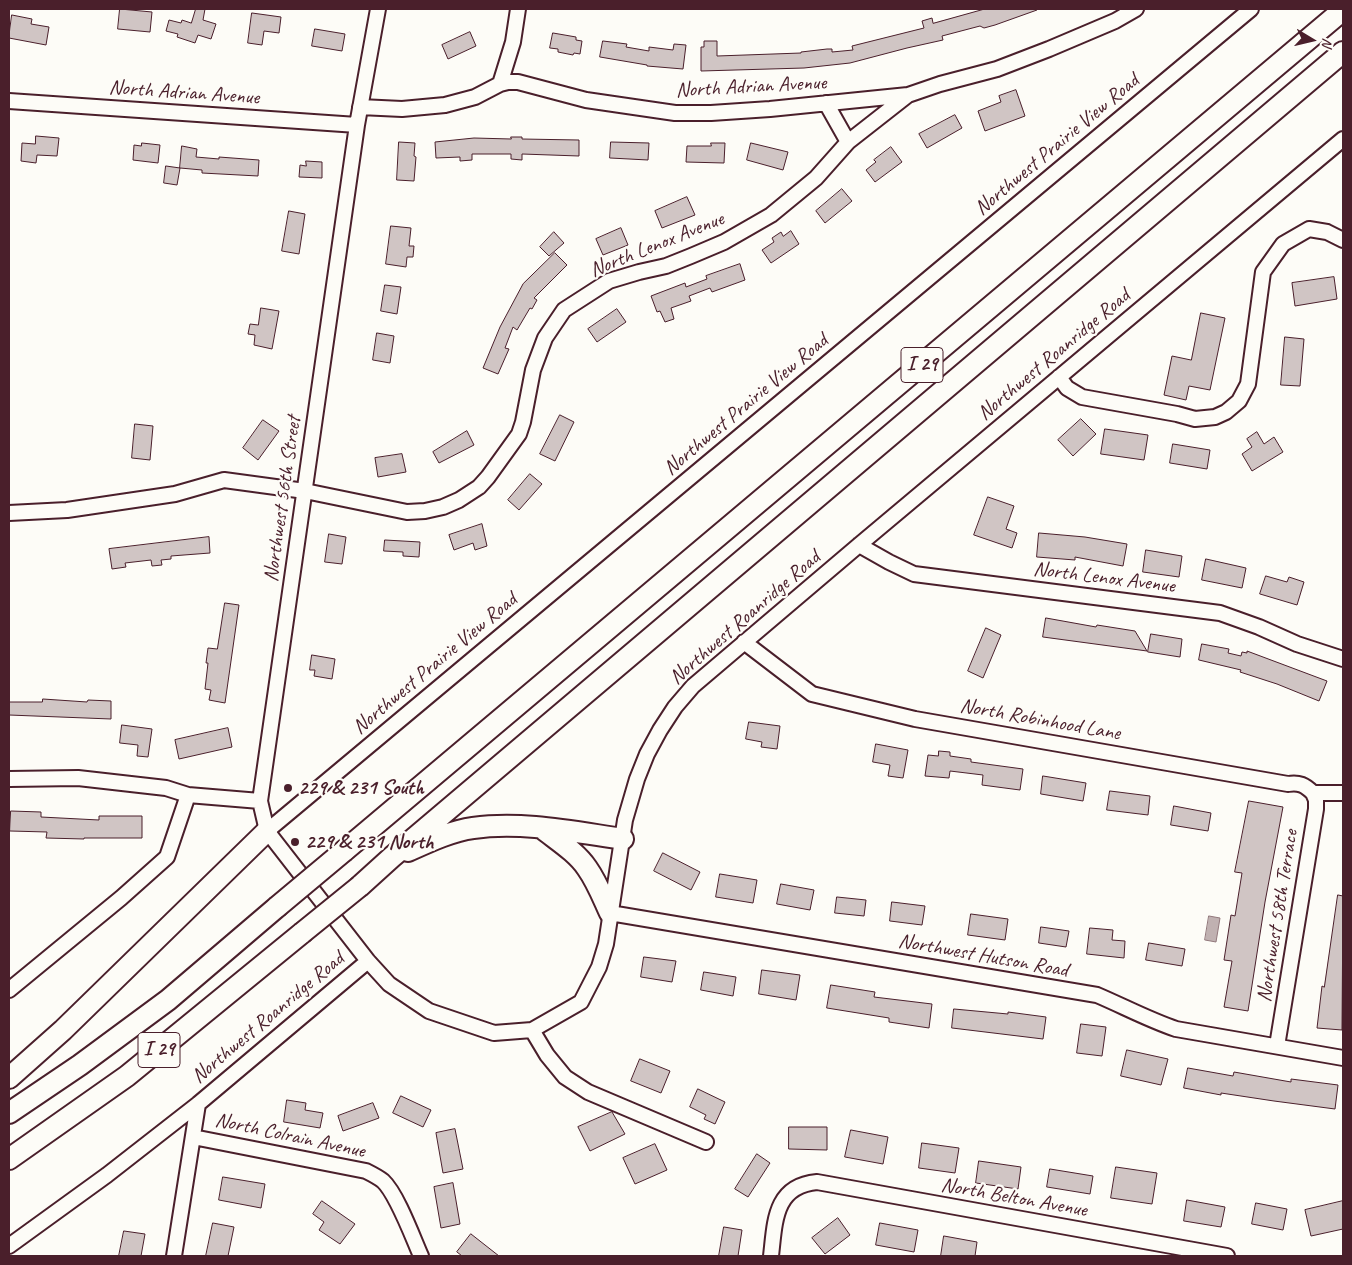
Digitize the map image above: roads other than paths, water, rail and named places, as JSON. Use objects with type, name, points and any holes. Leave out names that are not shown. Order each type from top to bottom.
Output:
[{"type":"highway","name":"I 29","points":[[9,1113],[80,1065],[168,1000],[1343,10]]},
{"type":"highway","name":"I 29","points":[[9,1159],[127,1076],[360,886],[1343,52]]},
{"type":"highway","points":[[392,857],[443,836],[472,828],[500,826],[542,828],[622,839]]},
{"type":"highway","points":[[542,828],[568,848],[586,866],[597,884],[610,913]]},
{"type":"highway","points":[[9,1078],[62,1030],[267,831]]},
{"type":"street","name":"Northwest 56th Street","points":[[368,961],[267,831],[260,801],[357,125],[378,9]]},
{"type":"street","points":[[500,84],[513,42],[518,9]]},
{"type":"street","name":"North Adrian Avenue","points":[[360,107],[424,109],[475,97],[508,82],[518,82],[586,100],[675,113],[721,112],[908,95],[940,84],[998,69],[1115,21],[1136,9]]},
{"type":"street","name":"Northwest Prairie View Road","points":[[267,831],[1251,9]]},
{"type":"street","name":"North Lenox Avenue","points":[[9,513],[67,510],[175,494],[224,480],[305,491],[407,512],[443,507],[459,500],[479,487],[519,434],[533,370],[546,338],[564,310],[609,281],[666,266],[724,242],[770,215],[816,178],[848,142],[908,95]]},
{"type":"street","name":"North Adrian Avenue","points":[[9,101],[357,125]]},
{"type":"street","points":[[826,103],[848,142]]},
{"type":"street","name":"Northwest Roanridge Road","points":[[9,1246],[107,1175],[198,1104],[368,961],[389,984],[429,1011],[494,1033],[532,1030],[581,1002],[599,967],[606,944],[625,820],[637,779],[647,754],[660,730],[693,686],[1343,139]]},
{"type":"street","points":[[1059,377],[1067,388],[1082,397],[1176,414],[1196,420],[1215,417],[1226,412],[1239,401],[1248,384],[1263,272],[1283,244],[1309,229],[1336,235],[1343,240]]},
{"type":"street","name":"North Lenox Avenue","points":[[859,545],[914,574],[1220,613],[1259,627],[1297,644],[1343,659]]},
{"type":"street","name":"North Robinhood Lane","points":[[744,642],[812,694],[915,718],[1288,784],[1297,783],[1306,786],[1313,793],[1343,793]]},
{"type":"street","points":[[9,778],[78,778],[166,788],[188,795],[260,801]]},
{"type":"street","name":"Northwest 58th Terrace","points":[[1277,1046],[1316,809],[1316,800],[1313,793]]},
{"type":"street","points":[[9,990],[121,898],[167,857],[188,795]]},
{"type":"street","name":"Northwest Hutson Road","points":[[610,913],[1097,995],[1176,1029],[1343,1058]]},
{"type":"street","points":[[532,1030],[547,1055],[565,1077],[588,1092],[706,1142]]},
{"type":"street","points":[[174,1256],[198,1104]]},
{"type":"street","name":"North Colrain Avenue","points":[[193,1137],[366,1171],[375,1175],[383,1181],[393,1195],[421,1256]]},
{"type":"street","name":"North Belton Avenue","points":[[771,1256],[779,1207],[783,1199],[795,1188],[807,1183],[817,1182],[1227,1256]]},
{"type":"place","name":"229 & 231 South","points":[[288,788]]},
{"type":"place","name":"229 & 231 North","points":[[295,842]]}]
